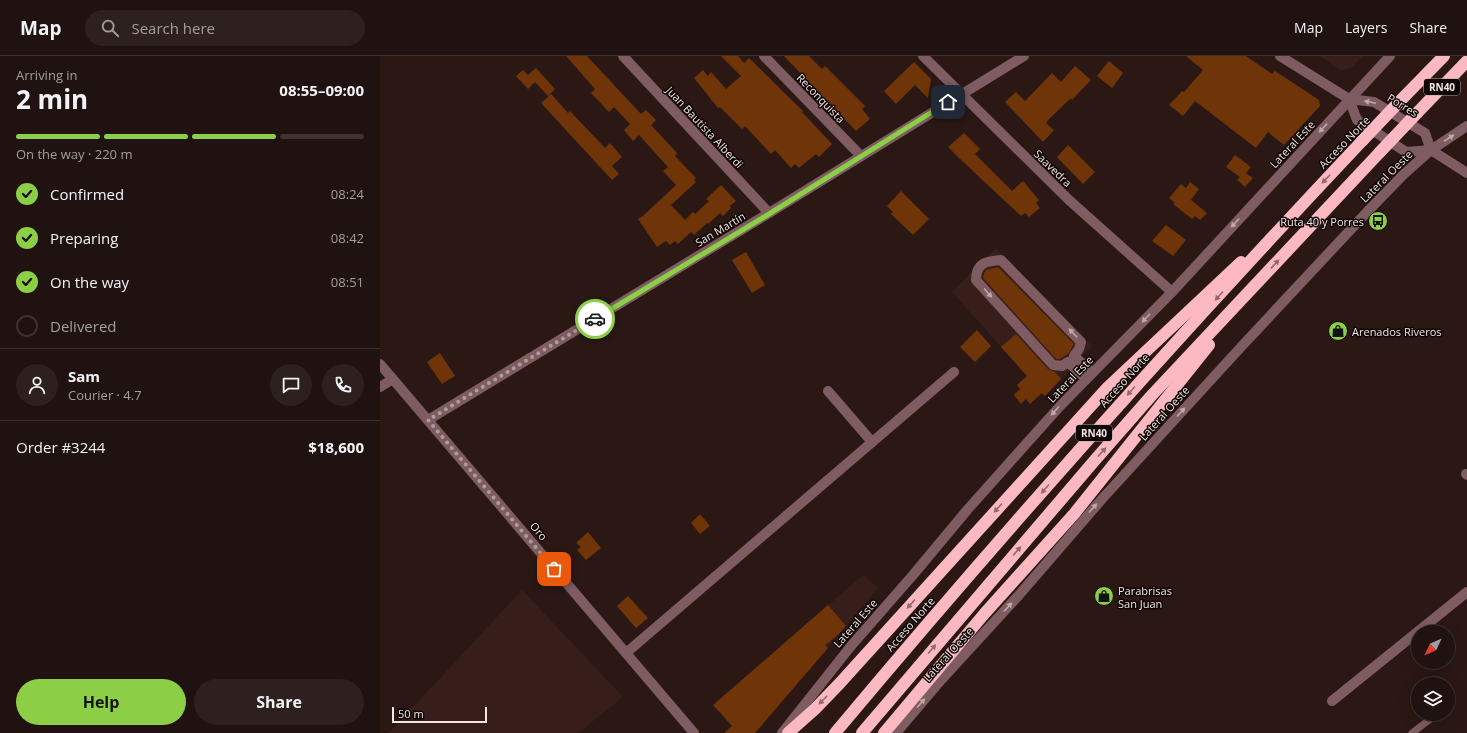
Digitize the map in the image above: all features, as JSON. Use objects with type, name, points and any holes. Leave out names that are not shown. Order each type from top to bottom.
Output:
[{"type":"highway","name":"Acceso Norte","points":[[835,733],[891,666],[1082,446],[1293,214],[1444,56]]},
{"type":"highway","name":"RN40","points":[[862,733],[1094,460],[1152,395],[1467,61]]},
{"type":"highway","points":[[788,733],[815,709],[840,683],[1108,387],[1205,294],[1293,214]]},
{"type":"highway","points":[[884,733],[985,614],[1074,514],[1262,278]]},
{"type":"street","name":"Juan Bautista Alberdi","points":[[623,56],[769,214]]},
{"type":"street","name":"Reconquista","points":[[764,56],[861,156]]},
{"type":"street","name":"Saavedra","points":[[922,56],[1068,200],[1172,292]]},
{"type":"street","name":"San Martín","points":[[428,420],[769,214],[960,94],[1024,56]]},
{"type":"street","name":"Porres","points":[[1280,56],[1349,99],[1374,102],[1425,133],[1431,150]]},
{"type":"street","name":"Lateral Este","points":[[782,733],[851,646],[968,509],[1061,405],[1172,292],[1390,56]]},
{"type":"street","points":[[1349,99],[1357,120],[1406,152],[1431,150],[1467,173]]},
{"type":"street","name":"Lateral Oeste","points":[[896,733],[941,680],[1019,595],[1102,499],[1219,370],[1368,211],[1404,174],[1431,150],[1467,126]]},
{"type":"street","points":[[1001,260],[1081,342],[1080,349],[1074,356],[1089,376],[1068,362],[1062,366],[1053,365],[976,280],[978,268],[988,261],[1001,260]]},
{"type":"street","name":"Oro","points":[[380,364],[694,733]]},
{"type":"street","points":[[626,653],[954,372]]},
{"type":"street","points":[[380,387],[393,379]]},
{"type":"street","points":[[828,391],[872,442]]},
{"type":"street","points":[[1332,701],[1467,592]]},
{"type":"lane","points":[[1412,733],[1428,721]]},
{"type":"shaded area","points":[[1319,56],[1363,56],[1351,68],[1341,70]]},
{"type":"shaded area","points":[[996,248],[1092,346],[1045,396],[952,292]]},
{"type":"shaded area","points":[[863,575],[878,588],[784,699],[757,667]]},
{"type":"shaded area","points":[[522,590],[623,697],[578,733],[389,733]]},
{"type":"building","points":[[566,56],[587,56],[641,114],[646,110],[656,120],[651,125],[677,153],[675,156],[696,178],[694,180],[696,182],[671,205],[685,220],[693,212],[695,214],[709,201],[706,199],[721,185],[736,201],[730,206],[731,208],[723,216],[720,213],[694,235],[691,232],[678,244],[675,241],[670,245],[666,241],[657,247],[638,219],[676,185],[663,171],[668,167],[639,135],[633,141],[624,130],[630,124],[614,107],[609,112],[591,93],[595,89]]},
{"type":"building","points":[[721,56],[738,56],[744,63],[749,58],[803,111],[802,112],[832,144],[819,157],[816,154],[799,168],[795,164],[791,168],[775,150],[771,154],[745,126],[742,129],[720,107],[718,108],[694,78],[703,70],[708,76],[711,72],[726,89],[741,76]]},
{"type":"building","points":[[784,56],[809,56],[822,69],[825,66],[865,106],[862,109],[870,119],[856,131]]},
{"type":"building","points":[[1186,56],[1246,56],[1272,74],[1275,71],[1319,100],[1320,106],[1284,145],[1268,132],[1256,148],[1195,101],[1183,116],[1169,105],[1182,91],[1184,92],[1203,70]]},
{"type":"building","points":[[1109,61],[1123,73],[1112,88],[1097,76]]},
{"type":"building","points":[[914,62],[931,79],[928,98],[915,85],[896,104],[884,91]]},
{"type":"building","points":[[1075,66],[1091,80],[1072,100],[1071,98],[1048,120],[1046,123],[1054,130],[1043,142],[1005,102],[1016,92],[1025,101],[1052,73],[1061,82]]},
{"type":"building","points":[[536,68],[555,89],[548,96],[535,82],[528,89],[516,76],[523,70],[528,75]]},
{"type":"building","points":[[551,94],[568,113],[570,111],[605,148],[610,143],[622,157],[612,166],[619,174],[612,180],[541,103]]},
{"type":"building","points":[[964,133],[980,149],[975,154],[1012,191],[1023,181],[1039,200],[1036,203],[1040,208],[1029,217],[1025,213],[1021,216],[959,158],[948,147]]},
{"type":"building","points":[[1068,145],[1095,172],[1083,184],[1057,157]]},
{"type":"building","points":[[1235,155],[1251,167],[1246,173],[1253,178],[1245,187],[1237,180],[1240,177],[1226,167]]},
{"type":"building","points":[[1190,182],[1199,189],[1191,200],[1207,213],[1200,220],[1195,216],[1192,219],[1173,204],[1175,203],[1169,198],[1181,184],[1186,188]]},
{"type":"building","points":[[901,191],[929,219],[913,235],[891,214],[893,212],[887,206]]},
{"type":"building","points":[[1166,225],[1186,240],[1173,256],[1152,241]]},
{"type":"building","points":[[746,252],[765,285],[752,293],[732,260]]},
{"type":"building","points":[[998,267],[1074,344],[1069,353],[1060,359],[1056,359],[983,278],[986,270]]},
{"type":"building","points":[[977,330],[991,346],[975,362],[960,347]]},
{"type":"building","points":[[1016,334],[1048,369],[1055,372],[1061,379],[1045,396],[1042,393],[1030,404],[1026,399],[1021,404],[1014,395],[1020,389],[1017,385],[1027,376],[1001,347]]},
{"type":"building","points":[[440,353],[455,376],[442,384],[427,362]]},
{"type":"building","points":[[700,514],[710,526],[700,534],[691,523]]},
{"type":"building","points":[[588,532],[601,548],[586,560],[577,550],[581,547],[576,543]]},
{"type":"building","points":[[628,596],[648,618],[636,628],[617,606]]},
{"type":"building","points":[[828,605],[846,626],[838,635],[825,645],[828,648],[755,733],[724,733],[732,726],[713,705]]},
{"type":"way so far","points":[[554,569],[428,420],[595,319]]},
{"type":"place","name":"Ruta 40 y Porres","points":[[1378,221]]},
{"type":"place","name":"Arenados Riveros","points":[[1338,331]]},
{"type":"place","name":"Parabrisas San Juan","points":[[1104,596]]},
{"type":"route","points":[[595,319],[769,214],[948,102]]}]
